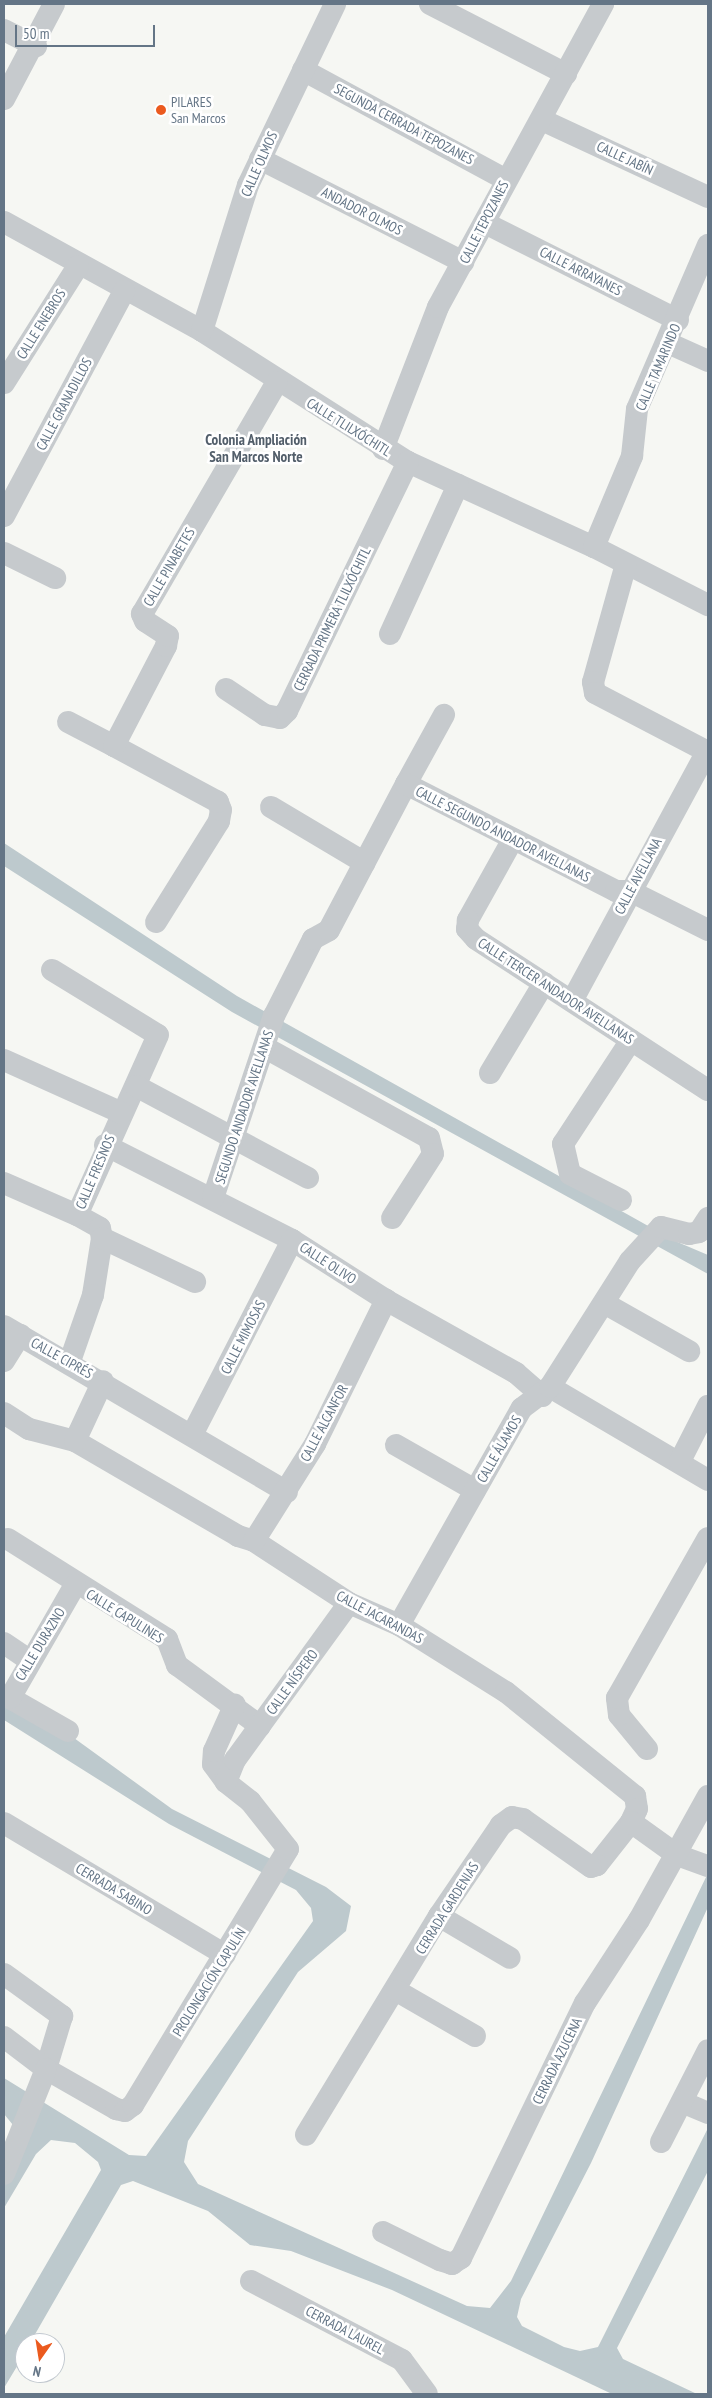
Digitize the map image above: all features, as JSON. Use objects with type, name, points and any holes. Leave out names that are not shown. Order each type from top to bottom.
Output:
[{"type":"street","points":[[4,99],[36,46],[54,4]]},
{"type":"street","name":"CALLE OLMOS","points":[[202,331],[260,159],[335,4]]},
{"type":"street","points":[[430,4],[566,74]]},
{"type":"street","name":"CALLE TEPOZANES","points":[[383,449],[438,307],[485,223],[505,179],[542,120],[603,4]]},
{"type":"street","points":[[4,30],[36,46]]},
{"type":"street","name":"SEGUNDA CERRADA TEPOZANES","points":[[302,70],[505,179]]},
{"type":"street","name":"CALLE JABÍN","points":[[542,120],[708,197]]},
{"type":"street","name":"ANDADOR OLMOS","points":[[260,159],[463,262]]},
{"type":"street","name":"CALLE TLILXÓCHITL","points":[[4,222],[78,266],[202,331],[277,382],[383,449],[594,547],[708,604]]},
{"type":"street","name":"CALLE ARRAYANES","points":[[485,223],[678,320]]},
{"type":"street","name":"CALLE TAMARINDO","points":[[594,547],[632,456],[637,409],[678,320],[708,245]]},
{"type":"street","name":"CALLE ENEBROS","points":[[4,383],[78,266]]},
{"type":"street","name":"CALLE GRANADILLOS","points":[[4,516],[124,291]]},
{"type":"street","points":[[668,343],[708,361]]},
{"type":"street","name":"CALLE PINABETES","points":[[114,746],[166,646],[168,636],[145,621],[142,614],[277,382]]},
{"type":"street","name":"CERRADA PRIMERA TLILXÓCHITL","points":[[226,689],[264,716],[280,718],[287,711],[408,462]]},
{"type":"street","points":[[390,634],[458,485]]},
{"type":"street","points":[[4,553],[55,578]]},
{"type":"street","points":[[626,564],[593,682],[595,693],[708,752]]},
{"type":"street","points":[[406,784],[444,715]]},
{"type":"street","points":[[68,722],[218,802],[221,810],[156,922]]},
{"type":"street","name":"CALLE AVELLANA","points":[[572,1001],[630,891],[708,752]]},
{"type":"street","name":"CALLE SEGUNDO ANDADOR AVELLANAS","points":[[274,1016],[314,939],[329,930],[406,784],[616,892],[630,891],[708,930]]},
{"type":"street","points":[[271,807],[365,863]]},
{"type":"street","name":"CALLE TERCER ANDADOR AVELLANAS","points":[[513,839],[468,920],[467,929],[476,940],[708,1090]]},
{"type":"street","name":"CALLE FRESNOS","points":[[52,970],[158,1035],[136,1086],[105,1145],[77,1215],[100,1228],[102,1238]]},
{"type":"street","points":[[490,1073],[544,983]]},
{"type":"street","name":"SEGUNDO ANDADOR AVELLANAS","points":[[213,1198],[236,1139],[274,1016]]},
{"type":"street","points":[[621,1200],[570,1174],[563,1144],[631,1040]]},
{"type":"street","points":[[265,1043],[429,1138],[433,1154],[392,1218]]},
{"type":"street","points":[[4,1060],[122,1114]]},
{"type":"street","points":[[136,1086],[308,1178]]},
{"type":"street","name":"CALLE OLIVO","points":[[105,1145],[213,1198],[292,1240],[386,1300],[546,1391],[680,1461],[704,1478]]},
{"type":"street","points":[[4,1183],[77,1215]]},
{"type":"street","name":"CALLE ÁLAMOS","points":[[399,1625],[522,1408],[546,1391],[630,1261],[661,1227],[689,1234],[700,1232],[708,1218]]},
{"type":"street","points":[[70,1361],[97,1281],[102,1238],[195,1282]]},
{"type":"street","name":"CALLE MIMOSAS","points":[[193,1433],[292,1240]]},
{"type":"street","name":"CALLE ALCANFOR","points":[[254,1541],[287,1492],[386,1300]]},
{"type":"street","points":[[604,1303],[690,1352]]},
{"type":"street","name":"CALLE CIPRÉS","points":[[4,1361],[12,1330],[103,1381]]},
{"type":"street","points":[[75,1441],[103,1381],[193,1433],[287,1492]]},
{"type":"street","points":[[680,1461],[708,1406]]},
{"type":"street","name":"CALLE JACARANDAS","points":[[4,1413],[29,1429],[75,1441],[238,1536],[254,1541],[349,1603],[399,1625],[506,1692],[635,1796],[638,1809],[631,1822]]},
{"type":"street","points":[[396,1445],[475,1490]]},
{"type":"street","points":[[647,1749],[619,1715],[617,1698],[708,1538]]},
{"type":"street","name":"CALLE CAPULINES","points":[[8,1539],[75,1585],[167,1639],[177,1666],[234,1704],[260,1726]]},
{"type":"street","name":"CALLE DURAZNO","points":[[68,1731],[10,1698],[30,1660],[75,1585]]},
{"type":"street","name":"CALLE NÍSPERO","points":[[226,1782],[235,1760],[349,1603]]},
{"type":"street","points":[[4,1644],[30,1660]]},
{"type":"street","points":[[226,1782],[213,1764],[214,1751],[234,1704]]},
{"type":"street","name":"PROLONGACIÓN CAPULÍN","points":[[46,2069],[126,2111],[265,1892],[288,1849],[256,1808],[226,1782]]},
{"type":"street","name":"CERRADA AZUCENA","points":[[383,2232],[452,2264],[461,2258],[585,2003],[677,1855],[708,1796]]},
{"type":"street","name":"CERRADA GARDENIAS","points":[[306,2135],[397,1991],[439,1916],[501,1824],[512,1817],[523,1819],[591,1867],[597,1865],[631,1822]]},
{"type":"street","points":[[631,1822],[677,1855],[707,1865]]},
{"type":"street","name":"CERRADA SABINO","points":[[4,1823],[224,1955]]},
{"type":"street","points":[[439,1916],[510,1958]]},
{"type":"street","points":[[4,1974],[62,2016],[46,2069],[14,2143],[4,2174]]},
{"type":"street","points":[[397,1991],[475,2036]]},
{"type":"street","points":[[4,2037],[46,2069]]},
{"type":"street","points":[[661,2142],[708,2050]]},
{"type":"street","points":[[682,2102],[708,2113]]},
{"type":"street","name":"CERRADA LAUREL","points":[[251,2281],[402,2360],[427,2394]]},
{"type":"shaded area","points":[[4,843],[237,996],[675,1241],[708,1255],[708,1274],[232,1012],[4,866]]},
{"type":"shaded area","points":[[4,1699],[74,1738],[172,1809],[326,1887],[351,1906],[346,1931],[298,1972],[188,2141],[184,2162],[198,2184],[467,2306],[490,2308],[511,2281],[708,1873],[708,1907],[591,2163],[521,2299],[517,2317],[522,2326],[564,2347],[580,2351],[598,2347],[708,2128],[708,2171],[617,2348],[623,2359],[697,2394],[612,2394],[392,2290],[291,2251],[250,2245],[208,2211],[133,2181],[121,2185],[36,2333],[15,2333],[15,2370],[4,2388],[4,2337],[101,2170],[98,2162],[75,2143],[51,2140],[36,2154],[4,2208],[4,2164],[13,2125],[4,2114],[4,2078],[129,2155],[146,2156],[313,1921],[311,1908],[296,1890],[169,1824],[4,1720]]},
{"type":"place","name":"PILARES San Marcos","points":[[161,110]]},
{"type":"district","name":"Colonia Ampliación San Marcos Norte","points":[[256,448]]}]
